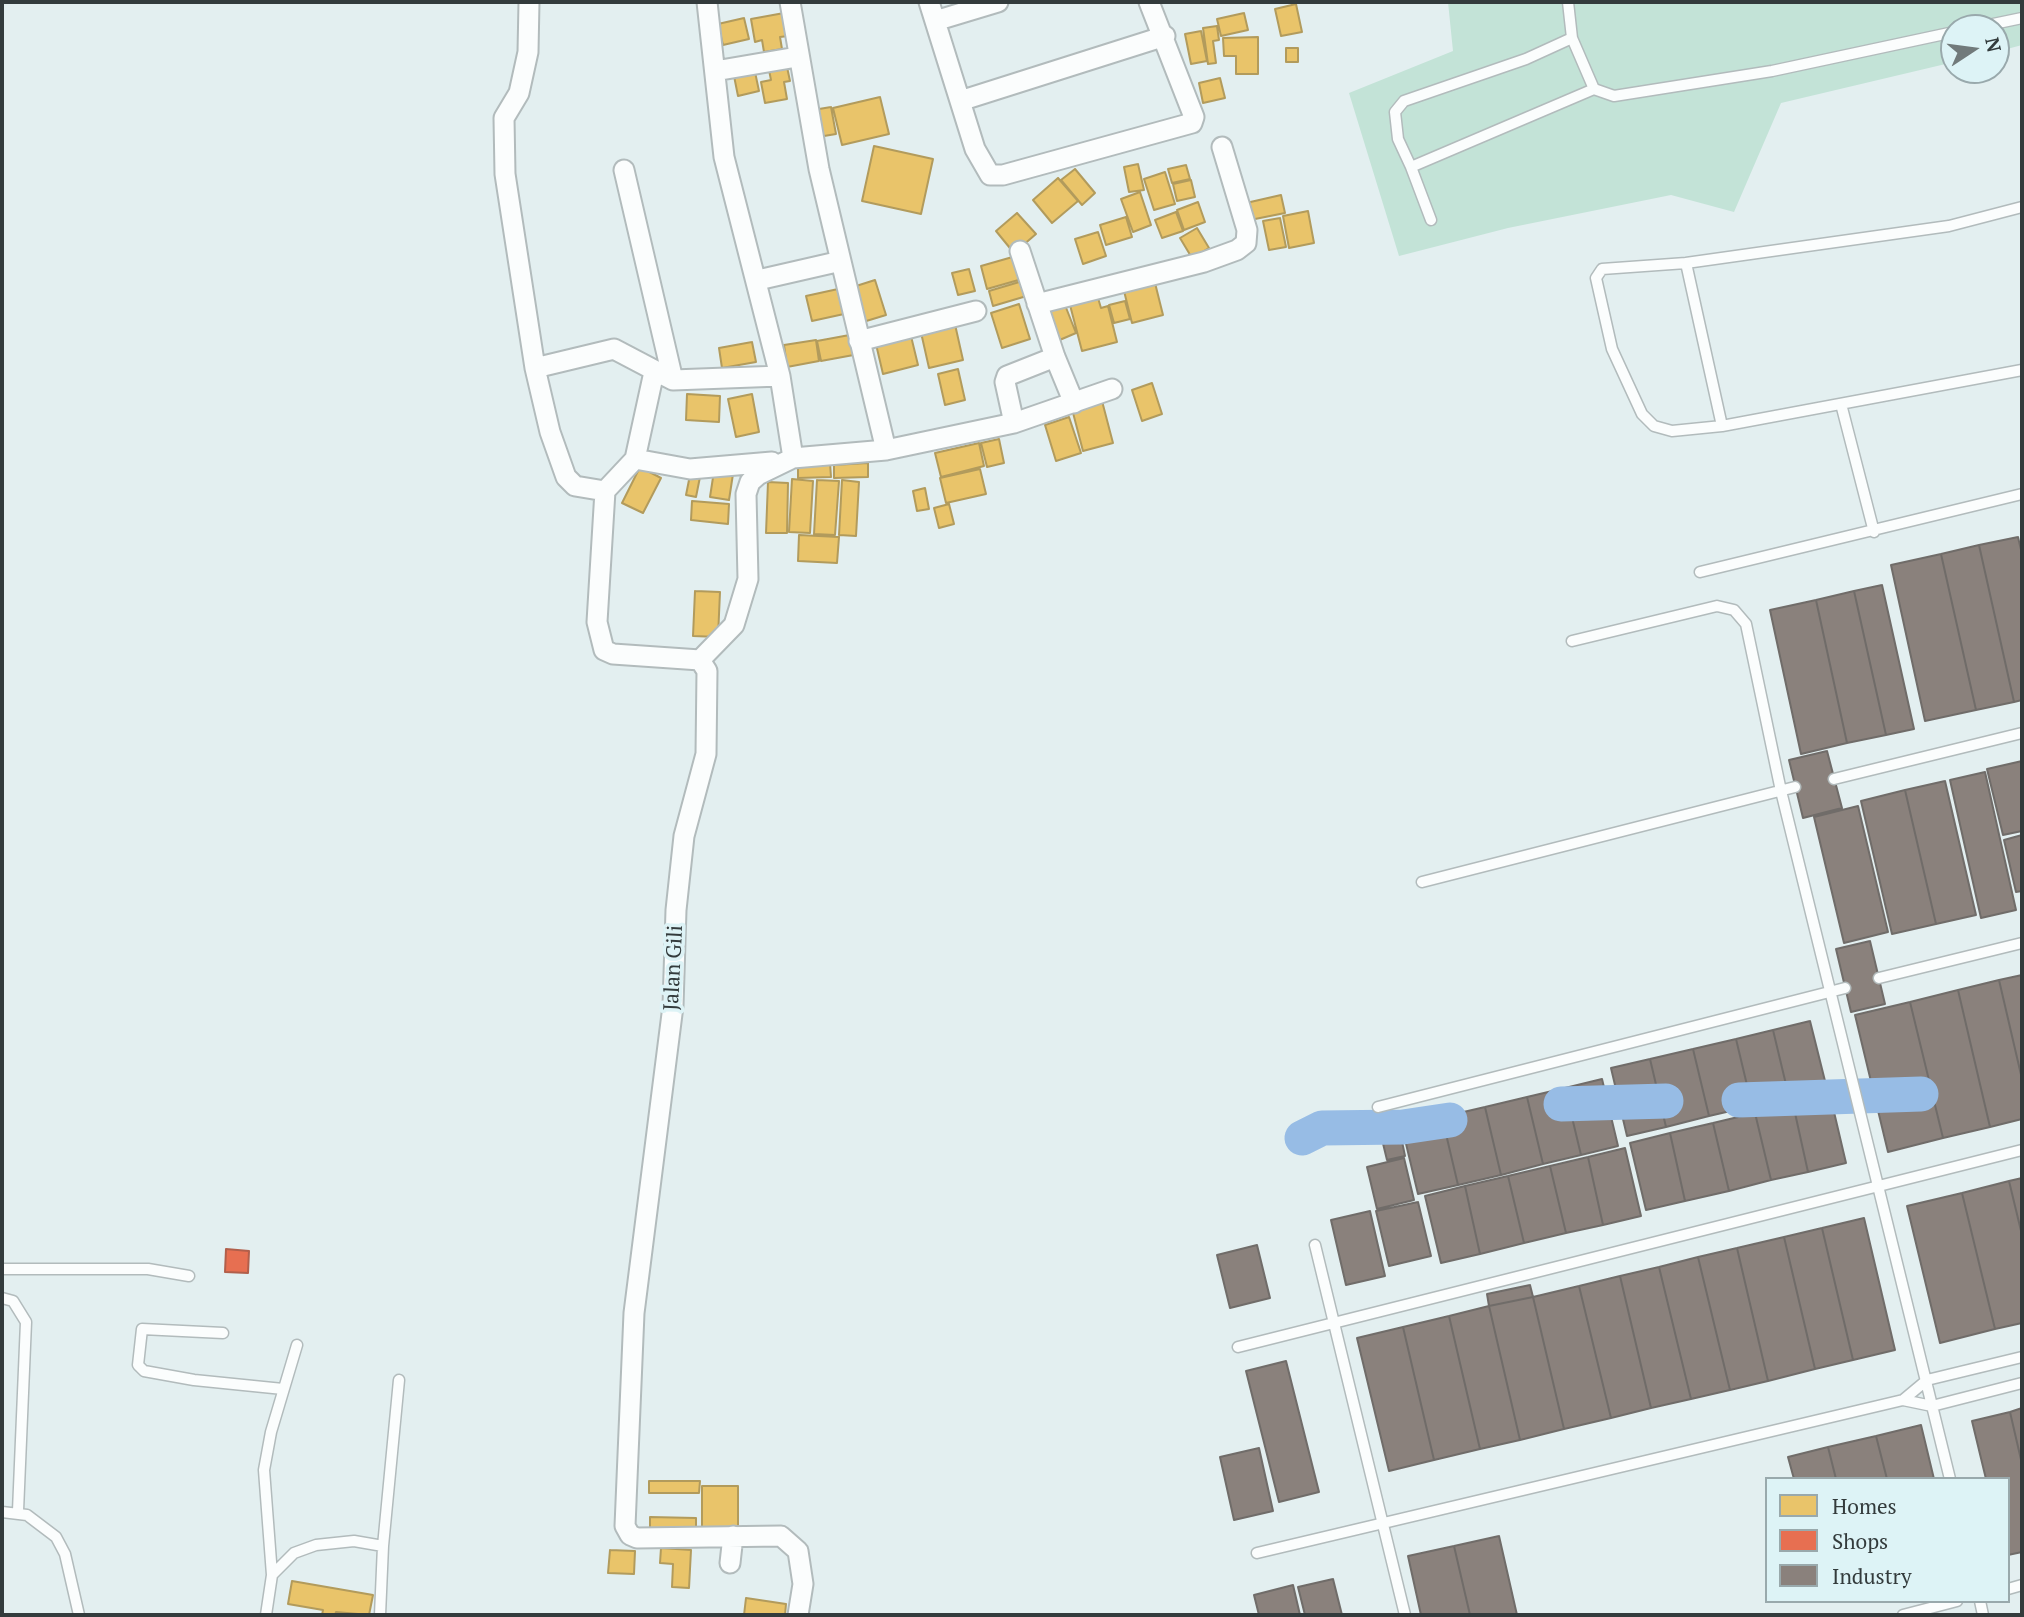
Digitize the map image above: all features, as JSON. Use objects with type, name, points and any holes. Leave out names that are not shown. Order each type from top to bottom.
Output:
[{"type":"street","points":[[529,2],[528,52],[519,93],[504,118],[505,174],[535,368],[551,432],[566,477],[575,486],[605,491]]},
{"type":"street","points":[[707,2],[724,156],[758,280],[780,376],[793,458]]},
{"type":"street","points":[[790,2],[797,57],[859,341],[886,450]]},
{"type":"street","points":[[929,2],[975,149],[990,175],[1003,175],[1192,123],[1194,117],[1165,36],[1149,2]]},
{"type":"street","points":[[935,22],[998,2]]},
{"type":"street","points":[[960,101],[1165,36]]},
{"type":"street","points":[[715,71],[797,57]]},
{"type":"street","points":[[1037,304],[1204,262],[1237,250],[1246,243],[1247,230],[1222,147]]},
{"type":"street","points":[[624,170],[673,380]]},
{"type":"street","points":[[1020,251],[1055,357],[1074,403]]},
{"type":"street","points":[[758,280],[841,261]]},
{"type":"street","points":[[859,341],[976,311]]},
{"type":"street","points":[[535,368],[614,349],[646,363],[654,372],[673,380],[780,376]]},
{"type":"street","points":[[1014,423],[1005,382],[1007,376],[1055,357]]},
{"type":"street","points":[[654,372],[635,459],[605,491],[597,622],[604,650],[613,654],[700,660],[734,625],[748,579],[746,504],[750,482],[793,458]]},
{"type":"street","points":[[635,459],[690,469],[745,466],[793,458],[886,450],[1014,423],[1112,389]]},
{"type":"street","name":"Jalan Gili","points":[[700,660],[707,671],[706,754],[684,836],[676,910],[673,1006],[634,1313],[624,1510],[625,1526],[630,1535],[733,1536]]},
{"type":"street","points":[[730,1563],[733,1536],[781,1536],[798,1551],[803,1584],[798,1615]]},
{"type":"lane","points":[[1568,2],[1572,38],[1594,89]]},
{"type":"lane","points":[[1411,167],[1594,89],[1614,96],[1772,71],[1940,35]]},
{"type":"lane","points":[[1431,220],[1398,139],[1395,112],[1404,101],[1526,59],[1572,38]]},
{"type":"lane","points":[[2022,207],[1949,226],[1686,263],[1602,269],[1596,278],[1612,349],[1642,414],[1654,426],[1672,431],[1722,426],[2022,370]]},
{"type":"lane","points":[[1686,263],[1722,426]]},
{"type":"lane","points":[[1841,404],[1874,532]]},
{"type":"lane","points":[[1700,572],[2022,494]]},
{"type":"lane","points":[[1572,641],[1717,606],[1734,610],[1746,624],[1781,791],[1880,1185],[1950,1477]]},
{"type":"lane","points":[[1834,779],[2022,733]]},
{"type":"lane","points":[[1422,882],[1796,787]]},
{"type":"lane","points":[[1879,978],[2022,943]]},
{"type":"lane","points":[[1378,1107],[1845,988]]},
{"type":"lane","points":[[1238,1347],[2022,1150]]},
{"type":"lane","points":[[1315,1245],[1405,1615]]},
{"type":"lane","points":[[2,1269],[148,1269],[189,1276]]},
{"type":"lane","points":[[2,1298],[13,1301],[26,1322],[18,1511]]},
{"type":"lane","points":[[223,1333],[142,1329],[138,1365],[144,1371],[194,1380],[283,1389]]},
{"type":"lane","points":[[266,1615],[272,1575],[264,1470],[283,1389],[297,1345]]},
{"type":"lane","points":[[1903,1400],[1927,1380],[2022,1357]]},
{"type":"lane","points":[[380,1615],[383,1546],[399,1380]]},
{"type":"lane","points":[[1257,1553],[1903,1400],[1932,1406],[2022,1383]]},
{"type":"lane","points":[[2,1512],[18,1511],[45,1526],[56,1537],[65,1554],[79,1615]]},
{"type":"lane","points":[[272,1575],[294,1553],[316,1545],[354,1541],[383,1546]]},
{"type":"lane","points":[[1903,1615],[1949,1603]]},
{"type":"green space","points":[[1448,2],[2022,2],[2022,45],[2010,48],[2010,14],[1940,14],[1940,65],[1781,103],[1734,212],[1671,195],[1508,228],[1399,256],[1349,93],[1453,51]]},
{"type":"building: Homes","points":[[1296,4],[1302,32],[1281,36],[1275,9]]},
{"type":"building: Homes","points":[[784,13],[788,36],[780,37],[782,49],[764,52],[762,40],[755,42],[751,19]]},
{"type":"building: Homes","points":[[1244,13],[1248,30],[1221,36],[1217,19]]},
{"type":"building: Homes","points":[[744,18],[749,39],[723,45],[718,24]]},
{"type":"building: Homes","points":[[1217,26],[1219,40],[1213,41],[1216,63],[1208,64],[1203,28]]},
{"type":"building: Homes","points":[[1201,31],[1207,61],[1191,64],[1185,34]]},
{"type":"building: Homes","points":[[1258,37],[1258,74],[1236,74],[1236,56],[1224,56],[1223,38]]},
{"type":"building: Homes","points":[[1286,48],[1298,48],[1298,62],[1286,62]]},
{"type":"building: Homes","points":[[787,67],[790,81],[784,82],[787,99],[765,103],[761,82],[771,80],[769,70]]},
{"type":"building: Homes","points":[[755,72],[759,91],[738,96],[734,76]]},
{"type":"building: Homes","points":[[1220,78],[1225,98],[1203,103],[1199,83]]},
{"type":"building: Homes","points":[[880,97],[889,134],[842,145],[833,108]]},
{"type":"building: Homes","points":[[831,107],[836,134],[818,137],[813,110]]},
{"type":"building: Homes","points":[[874,146],[933,159],[921,214],[862,201]]},
{"type":"building: Homes","points":[[1138,164],[1144,190],[1129,192],[1124,167]]},
{"type":"building: Homes","points":[[1186,165],[1190,179],[1172,183],[1168,169]]},
{"type":"building: Homes","points":[[1075,169],[1095,193],[1082,205],[1061,180]]},
{"type":"building: Homes","points":[[1165,172],[1175,204],[1154,210],[1144,179]]},
{"type":"building: Homes","points":[[1058,178],[1078,201],[1052,223],[1033,200]]},
{"type":"building: Homes","points":[[1191,180],[1195,197],[1177,201],[1173,184]]},
{"type":"building: Homes","points":[[1140,192],[1151,225],[1133,232],[1121,199]]},
{"type":"building: Homes","points":[[1281,195],[1285,213],[1250,220],[1246,203]]},
{"type":"building: Homes","points":[[1198,202],[1205,222],[1184,230],[1177,210]]},
{"type":"building: Homes","points":[[1308,211],[1314,243],[1289,248],[1283,216]]},
{"type":"building: Homes","points":[[1176,212],[1183,231],[1162,238],[1155,220]]},
{"type":"building: Homes","points":[[1017,213],[1036,234],[1014,253],[996,231]]},
{"type":"building: Homes","points":[[1126,217],[1132,237],[1106,245],[1100,225]]},
{"type":"building: Homes","points":[[1280,218],[1286,247],[1269,250],[1263,221]]},
{"type":"building: Homes","points":[[1197,228],[1209,248],[1192,258],[1180,238]]},
{"type":"building: Homes","points":[[1098,232],[1106,256],[1083,264],[1075,239]]},
{"type":"building: Homes","points":[[1016,256],[1022,279],[987,289],[981,266]]},
{"type":"building: Homes","points":[[969,269],[975,291],[958,295],[952,273]]},
{"type":"building: Homes","points":[[1154,279],[1163,315],[1132,323],[1123,287]]},
{"type":"building: Homes","points":[[875,280],[886,315],[863,322],[853,287]]},
{"type":"building: Homes","points":[[1026,280],[1030,295],[993,306],[989,291]]},
{"type":"building: Homes","points":[[838,289],[844,314],[812,321],[806,296]]},
{"type":"building: Homes","points":[[1098,298],[1101,308],[1108,306],[1117,342],[1082,351],[1070,305]]},
{"type":"building: Homes","points":[[1063,300],[1076,333],[1055,342],[1042,308]]},
{"type":"building: Homes","points":[[1125,301],[1130,319],[1114,323],[1109,305]]},
{"type":"building: Homes","points":[[1019,304],[1030,339],[1002,348],[991,313]]},
{"type":"building: Homes","points":[[954,320],[963,360],[929,368],[920,328]]},
{"type":"building: Homes","points":[[910,332],[918,365],[883,374],[875,340]]},
{"type":"building: Homes","points":[[855,334],[859,354],[821,361],[817,341]]},
{"type":"building: Homes","points":[[816,340],[819,361],[787,367],[784,345]]},
{"type":"building: Homes","points":[[752,342],[756,362],[722,368],[719,348]]},
{"type":"building: Homes","points":[[958,369],[965,400],[945,405],[938,374]]},
{"type":"building: Homes","points":[[1152,383],[1162,414],[1142,421],[1132,390]]},
{"type":"building: Homes","points":[[687,394],[720,396],[719,422],[686,420]]},
{"type":"building: Homes","points":[[752,394],[759,432],[736,437],[728,399]]},
{"type":"building: Homes","points":[[1102,401],[1113,443],[1083,451],[1072,409]]},
{"type":"building: Homes","points":[[1069,417],[1081,453],[1056,461],[1045,425]]},
{"type":"building: Homes","points":[[999,439],[1004,463],[987,467],[981,443]]},
{"type":"building: Homes","points":[[979,443],[984,466],[941,477],[935,453]]},
{"type":"building: Homes","points":[[830,463],[831,477],[798,478],[798,464]]},
{"type":"building: Homes","points":[[868,463],[868,477],[834,478],[834,465]]},
{"type":"building: Homes","points":[[640,467],[661,478],[643,513],[622,503]]},
{"type":"building: Homes","points":[[980,469],[986,494],[946,503],[940,478]]},
{"type":"building: Homes","points":[[714,471],[733,474],[729,500],[710,497]]},
{"type":"building: Homes","points":[[690,475],[700,477],[696,497],[686,495]]},
{"type":"building: Homes","points":[[792,479],[813,481],[810,533],[789,532]]},
{"type":"building: Homes","points":[[817,480],[839,481],[835,535],[814,534]]},
{"type":"building: Homes","points":[[842,480],[859,482],[856,536],[839,535]]},
{"type":"building: Homes","points":[[768,482],[788,483],[787,533],[766,533]]},
{"type":"building: Homes","points":[[925,488],[929,509],[917,511],[913,491]]},
{"type":"building: Homes","points":[[692,501],[729,504],[728,524],[691,520]]},
{"type":"building: Homes","points":[[949,504],[954,524],[939,528],[934,508]]},
{"type":"building: Homes","points":[[799,535],[839,537],[837,563],[798,561]]},
{"type":"building: Homes","points":[[695,591],[720,592],[718,637],[693,636]]},
{"type":"building: Homes","points":[[649,1481],[700,1481],[699,1493],[649,1493]]},
{"type":"building: Homes","points":[[702,1486],[738,1486],[738,1528],[702,1529]]},
{"type":"building: Homes","points":[[650,1517],[696,1518],[696,1535],[650,1534]]},
{"type":"building: Homes","points":[[661,1548],[691,1550],[689,1588],[672,1587],[673,1564],[660,1563]]},
{"type":"building: Homes","points":[[610,1550],[635,1551],[634,1574],[608,1573]]},
{"type":"building: Homes","points":[[292,1581],[373,1595],[369,1615],[336,1612],[335,1615],[322,1615],[323,1610],[288,1604]]},
{"type":"building: Homes","points":[[746,1598],[786,1604],[785,1615],[744,1615]]},
{"type":"building: Shops","points":[[226,1249],[249,1251],[248,1273],[225,1272]]},
{"type":"building: Industry","points":[[2018,537],[2022,554],[2022,700],[2014,702],[1979,545]]},
{"type":"building: Industry","points":[[1979,545],[2014,702],[1976,710],[1941,554]]},
{"type":"building: Industry","points":[[1941,554],[1976,710],[1925,721],[1891,565]]},
{"type":"building: Industry","points":[[1882,585],[1914,729],[1886,735],[1854,591]]},
{"type":"building: Industry","points":[[1854,591],[1886,735],[1847,743],[1816,600]]},
{"type":"building: Industry","points":[[1816,600],[1847,743],[1801,754],[1770,610]]},
{"type":"building: Industry","points":[[1827,751],[1842,808],[1803,818],[1789,760]]},
{"type":"building: Industry","points":[[2022,761],[2022,831],[2003,835],[1987,769]]},
{"type":"building: Industry","points":[[1985,772],[2016,910],[1981,918],[1950,780]]},
{"type":"building: Industry","points":[[1945,781],[1976,915],[1936,924],[1905,790]]},
{"type":"building: Industry","points":[[1905,790],[1936,924],[1892,934],[1861,801]]},
{"type":"building: Industry","points":[[1858,806],[1888,932],[1844,943],[1814,817]]},
{"type":"building: Industry","points":[[2022,835],[2022,891],[2016,892],[2004,840]]},
{"type":"building: Industry","points":[[1870,941],[1885,1004],[1851,1012],[1836,949]]},
{"type":"building: Industry","points":[[2022,975],[2022,1079],[1999,980]]},
{"type":"building: Industry","points":[[1999,980],[2022,1079],[2022,1119],[1990,1127],[1958,990]]},
{"type":"building: Industry","points":[[1958,990],[1990,1127],[1943,1138],[1910,1002]]},
{"type":"building: Industry","points":[[1910,1002],[1943,1138],[1888,1152],[1855,1015]]},
{"type":"building: Industry","points":[[1810,1021],[1827,1089],[1789,1097],[1773,1030]]},
{"type":"building: Industry","points":[[1773,1030],[1789,1097],[1752,1106],[1736,1039]]},
{"type":"building: Industry","points":[[1736,1039],[1752,1106],[1709,1116],[1693,1049]]},
{"type":"building: Industry","points":[[1693,1049],[1709,1116],[1666,1127],[1650,1059]]},
{"type":"building: Industry","points":[[1650,1059],[1666,1127],[1627,1136],[1611,1068]]},
{"type":"building: Industry","points":[[1602,1079],[1618,1146],[1581,1155],[1565,1088]]},
{"type":"building: Industry","points":[[1565,1088],[1581,1155],[1543,1164],[1527,1097]]},
{"type":"building: Industry","points":[[1830,1095],[1846,1163],[1808,1172],[1793,1104]]},
{"type":"building: Industry","points":[[1527,1097],[1543,1164],[1501,1175],[1485,1107]]},
{"type":"building: Industry","points":[[1793,1104],[1808,1172],[1771,1180],[1755,1113]]},
{"type":"building: Industry","points":[[1485,1107],[1501,1175],[1458,1185],[1442,1117]]},
{"type":"building: Industry","points":[[1755,1113],[1771,1180],[1729,1191],[1713,1123]]},
{"type":"building: Industry","points":[[1442,1117],[1458,1185],[1418,1194],[1402,1127]]},
{"type":"building: Industry","points":[[1713,1123],[1729,1191],[1685,1201],[1670,1133]]},
{"type":"building: Industry","points":[[1399,1127],[1405,1156],[1387,1160],[1380,1131]]},
{"type":"building: Industry","points":[[1670,1133],[1685,1201],[1646,1210],[1630,1143]]},
{"type":"building: Industry","points":[[1625,1148],[1641,1216],[1603,1225],[1588,1157]]},
{"type":"building: Industry","points":[[1588,1157],[1603,1225],[1566,1233],[1550,1166]]},
{"type":"building: Industry","points":[[1404,1158],[1414,1200],[1377,1209],[1367,1167]]},
{"type":"building: Industry","points":[[1550,1166],[1566,1233],[1524,1243],[1508,1176]]},
{"type":"building: Industry","points":[[1508,1176],[1524,1243],[1480,1254],[1465,1186]]},
{"type":"building: Industry","points":[[2022,1178],[2022,1235],[2009,1181]]},
{"type":"building: Industry","points":[[2009,1181],[2022,1235],[2022,1323],[1995,1329],[1962,1193]]},
{"type":"building: Industry","points":[[1465,1186],[1480,1254],[1441,1263],[1425,1196]]},
{"type":"building: Industry","points":[[1962,1193],[1995,1329],[1940,1343],[1907,1206]]},
{"type":"building: Industry","points":[[1418,1202],[1431,1256],[1389,1266],[1376,1211]]},
{"type":"building: Industry","points":[[1370,1211],[1385,1276],[1346,1285],[1331,1220]]},
{"type":"building: Industry","points":[[1864,1218],[1895,1350],[1853,1360],[1822,1228]]},
{"type":"building: Industry","points":[[1822,1228],[1853,1360],[1815,1369],[1784,1237]]},
{"type":"building: Industry","points":[[1784,1237],[1815,1369],[1768,1381],[1737,1248]]},
{"type":"building: Industry","points":[[1257,1245],[1270,1298],[1230,1308],[1217,1255]]},
{"type":"building: Industry","points":[[1737,1248],[1768,1381],[1730,1390],[1698,1257]]},
{"type":"building: Industry","points":[[1698,1257],[1730,1390],[1691,1399],[1659,1267]]},
{"type":"building: Industry","points":[[1659,1267],[1691,1399],[1651,1408],[1620,1276]]},
{"type":"building: Industry","points":[[1620,1276],[1651,1408],[1611,1418],[1579,1286]]},
{"type":"building: Industry","points":[[1530,1285],[1533,1297],[1489,1306],[1487,1294]]},
{"type":"building: Industry","points":[[1579,1286],[1611,1418],[1564,1429],[1533,1297]]},
{"type":"building: Industry","points":[[1533,1297],[1564,1429],[1520,1440],[1489,1306]]},
{"type":"building: Industry","points":[[1489,1306],[1520,1440],[1480,1449],[1449,1316]]},
{"type":"building: Industry","points":[[1449,1316],[1480,1449],[1434,1460],[1403,1327]]},
{"type":"building: Industry","points":[[1403,1327],[1434,1460],[1389,1471],[1357,1338]]},
{"type":"building: Industry","points":[[1286,1361],[1319,1492],[1279,1502],[1246,1371]]},
{"type":"building: Industry","points":[[2022,1408],[2022,1464],[2010,1412]]},
{"type":"building: Industry","points":[[2010,1412],[2022,1464],[2022,1552],[2010,1555],[2010,1477],[1986,1477],[1972,1421]]},
{"type":"building: Industry","points":[[1921,1425],[1934,1477],[1886,1477],[1876,1436]]},
{"type":"building: Industry","points":[[1876,1436],[1886,1477],[1836,1477],[1828,1447]]},
{"type":"building: Industry","points":[[1828,1447],[1836,1477],[1793,1477],[1788,1457]]},
{"type":"building: Industry","points":[[1259,1448],[1273,1511],[1234,1520],[1220,1457]]},
{"type":"building: Industry","points":[[1499,1536],[1517,1615],[1470,1615],[1454,1546]]},
{"type":"building: Industry","points":[[1454,1546],[1470,1615],[1421,1615],[1408,1556]]},
{"type":"building: Industry","points":[[1333,1579],[1342,1615],[1305,1615],[1298,1587]]},
{"type":"building: Industry","points":[[1293,1585],[1300,1615],[1259,1615],[1254,1595]]},
{"type":"waterway","points":[[1739,1100],[1921,1094]]},
{"type":"waterway","points":[[1561,1104],[1666,1101]]},
{"type":"waterway","points":[[1302,1138],[1322,1128],[1403,1127],[1450,1120]]}]
